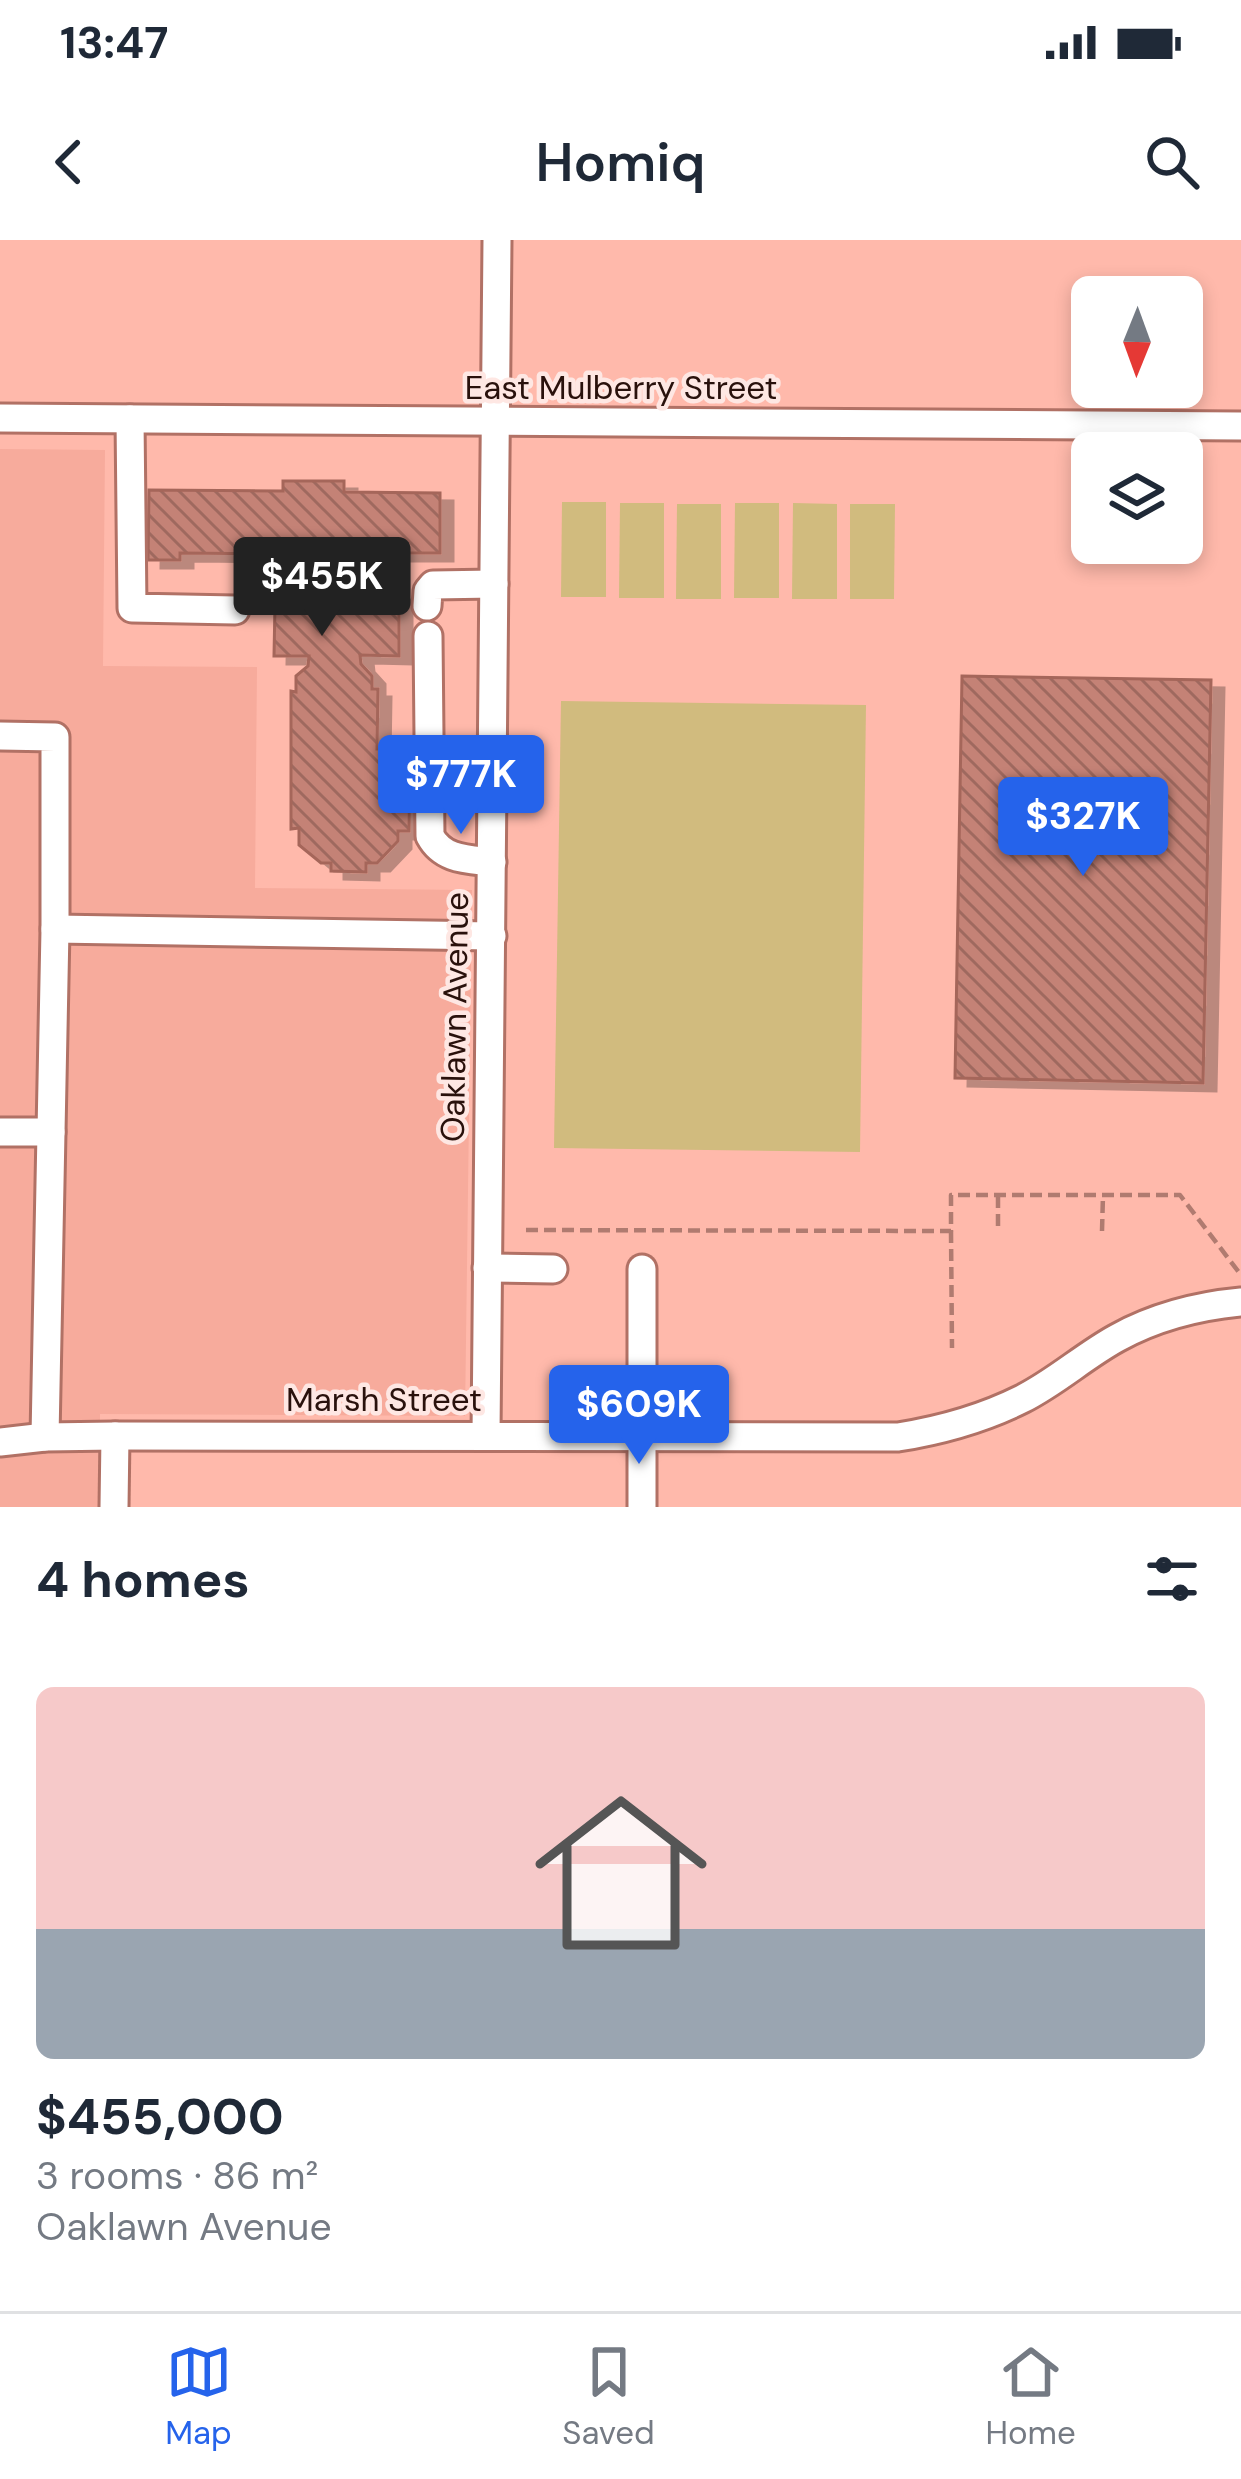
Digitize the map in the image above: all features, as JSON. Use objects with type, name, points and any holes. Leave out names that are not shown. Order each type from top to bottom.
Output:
[{"type":"street","name":"Oaklawn Avenue","points":[[486,1435],[497,240]]},
{"type":"street","name":"East Mulberry Street","points":[[0,418],[1241,426]]},
{"type":"street","points":[[130,419],[131,608],[235,610]]},
{"type":"street","points":[[427,606],[433,585],[494,584]]},
{"type":"street","points":[[428,636],[430,836],[446,855],[492,862]]},
{"type":"street","points":[[0,736],[55,737],[45,1437]]},
{"type":"street","points":[[55,929],[492,937]]},
{"type":"street","points":[[0,1132],[51,1132]]},
{"type":"street","points":[[487,1268],[553,1269]]},
{"type":"street","points":[[642,1269],[643,1507]]},
{"type":"street","name":"Marsh Street","points":[[0,1442],[116,1436],[898,1437],[982,1417],[1026,1397],[1118,1338],[1165,1316],[1241,1302]]},
{"type":"street","points":[[114,1507],[116,1436]]},
{"type":"path","points":[[952,1348],[951,1195],[1180,1195],[1241,1275]]},
{"type":"path","points":[[998,1195],[998,1227]]},
{"type":"path","points":[[1102,1231],[1103,1195]]},
{"type":"path","points":[[526,1229],[951,1231]]},
{"type":"shaded area","points":[[0,449],[105,450],[103,666],[257,667],[255,888],[472,890],[465,1416],[100,1414],[99,1507],[0,1507]]},
{"type":"shaded area","points":[[562,502],[606,502],[606,597],[561,597]]},
{"type":"shaded area","points":[[620,503],[664,503],[664,598],[619,598]]},
{"type":"shaded area","points":[[735,503],[779,503],[779,598],[734,598]]},
{"type":"shaded area","points":[[793,503],[837,504],[837,599],[792,599]]},
{"type":"shaded area","points":[[677,504],[721,504],[721,599],[676,599]]},
{"type":"shaded area","points":[[850,504],[895,504],[894,599],[850,599]]},
{"type":"shaded area","points":[[561,701],[866,705],[860,1152],[554,1148]]},
{"type":"building","points":[[283,481],[344,481],[344,492],[440,493],[440,553],[375,553],[375,593],[399,592],[399,656],[360,655],[361,664],[372,676],[372,689],[378,689],[377,749],[401,749],[400,772],[410,772],[409,831],[398,831],[398,841],[377,863],[366,863],[366,872],[331,871],[331,863],[321,863],[299,845],[299,828],[291,829],[291,691],[296,692],[296,676],[308,666],[309,656],[274,656],[275,605],[283,605],[284,554],[180,553],[180,560],[148,560],[149,490],[283,491]]},
{"type":"building","points":[[962,676],[1211,680],[1203,1083],[955,1078]]}]
